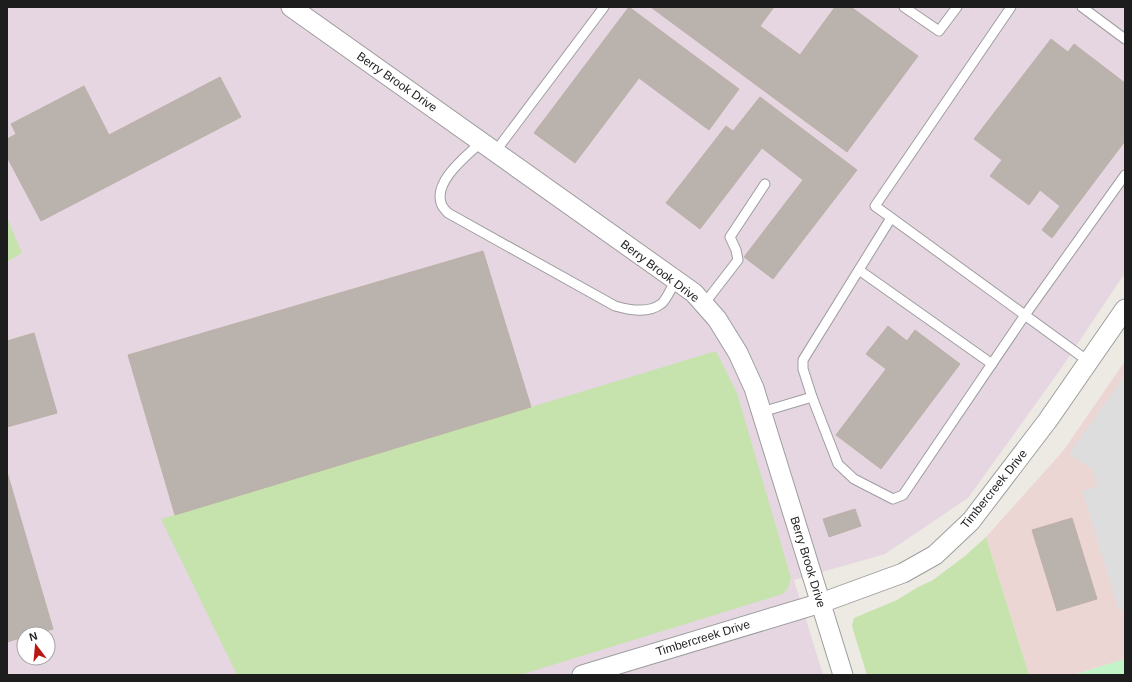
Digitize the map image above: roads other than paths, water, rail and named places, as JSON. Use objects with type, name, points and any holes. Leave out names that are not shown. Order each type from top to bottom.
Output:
[{"type":"street","name":"Berry Brook Drive","points":[[291,7],[694,293],[718,319],[738,353],[754,388],[843,675]]},
{"type":"street","name":"Timbercreek Drive","points":[[582,675],[821,603],[903,573],[936,555],[971,521],[1048,420],[1125,309]]},
{"type":"lane","points":[[604,7],[488,147],[452,171],[442,186],[440,196],[441,205],[448,213],[615,306],[632,310],[649,309],[662,304],[676,280]]},
{"type":"lane","points":[[904,7],[939,32],[957,7]]},
{"type":"lane","points":[[1012,7],[875,206],[1088,361]]},
{"type":"lane","points":[[1082,7],[1125,39]]},
{"type":"lane","points":[[891,218],[803,360],[803,369],[812,397],[838,464],[854,480],[893,499],[903,495],[1025,315],[1125,175]]},
{"type":"lane","points":[[704,304],[738,260],[736,250],[730,237],[766,184]]},
{"type":"lane","points":[[859,270],[992,364]]},
{"type":"lane","points":[[762,412],[812,397]]}]
